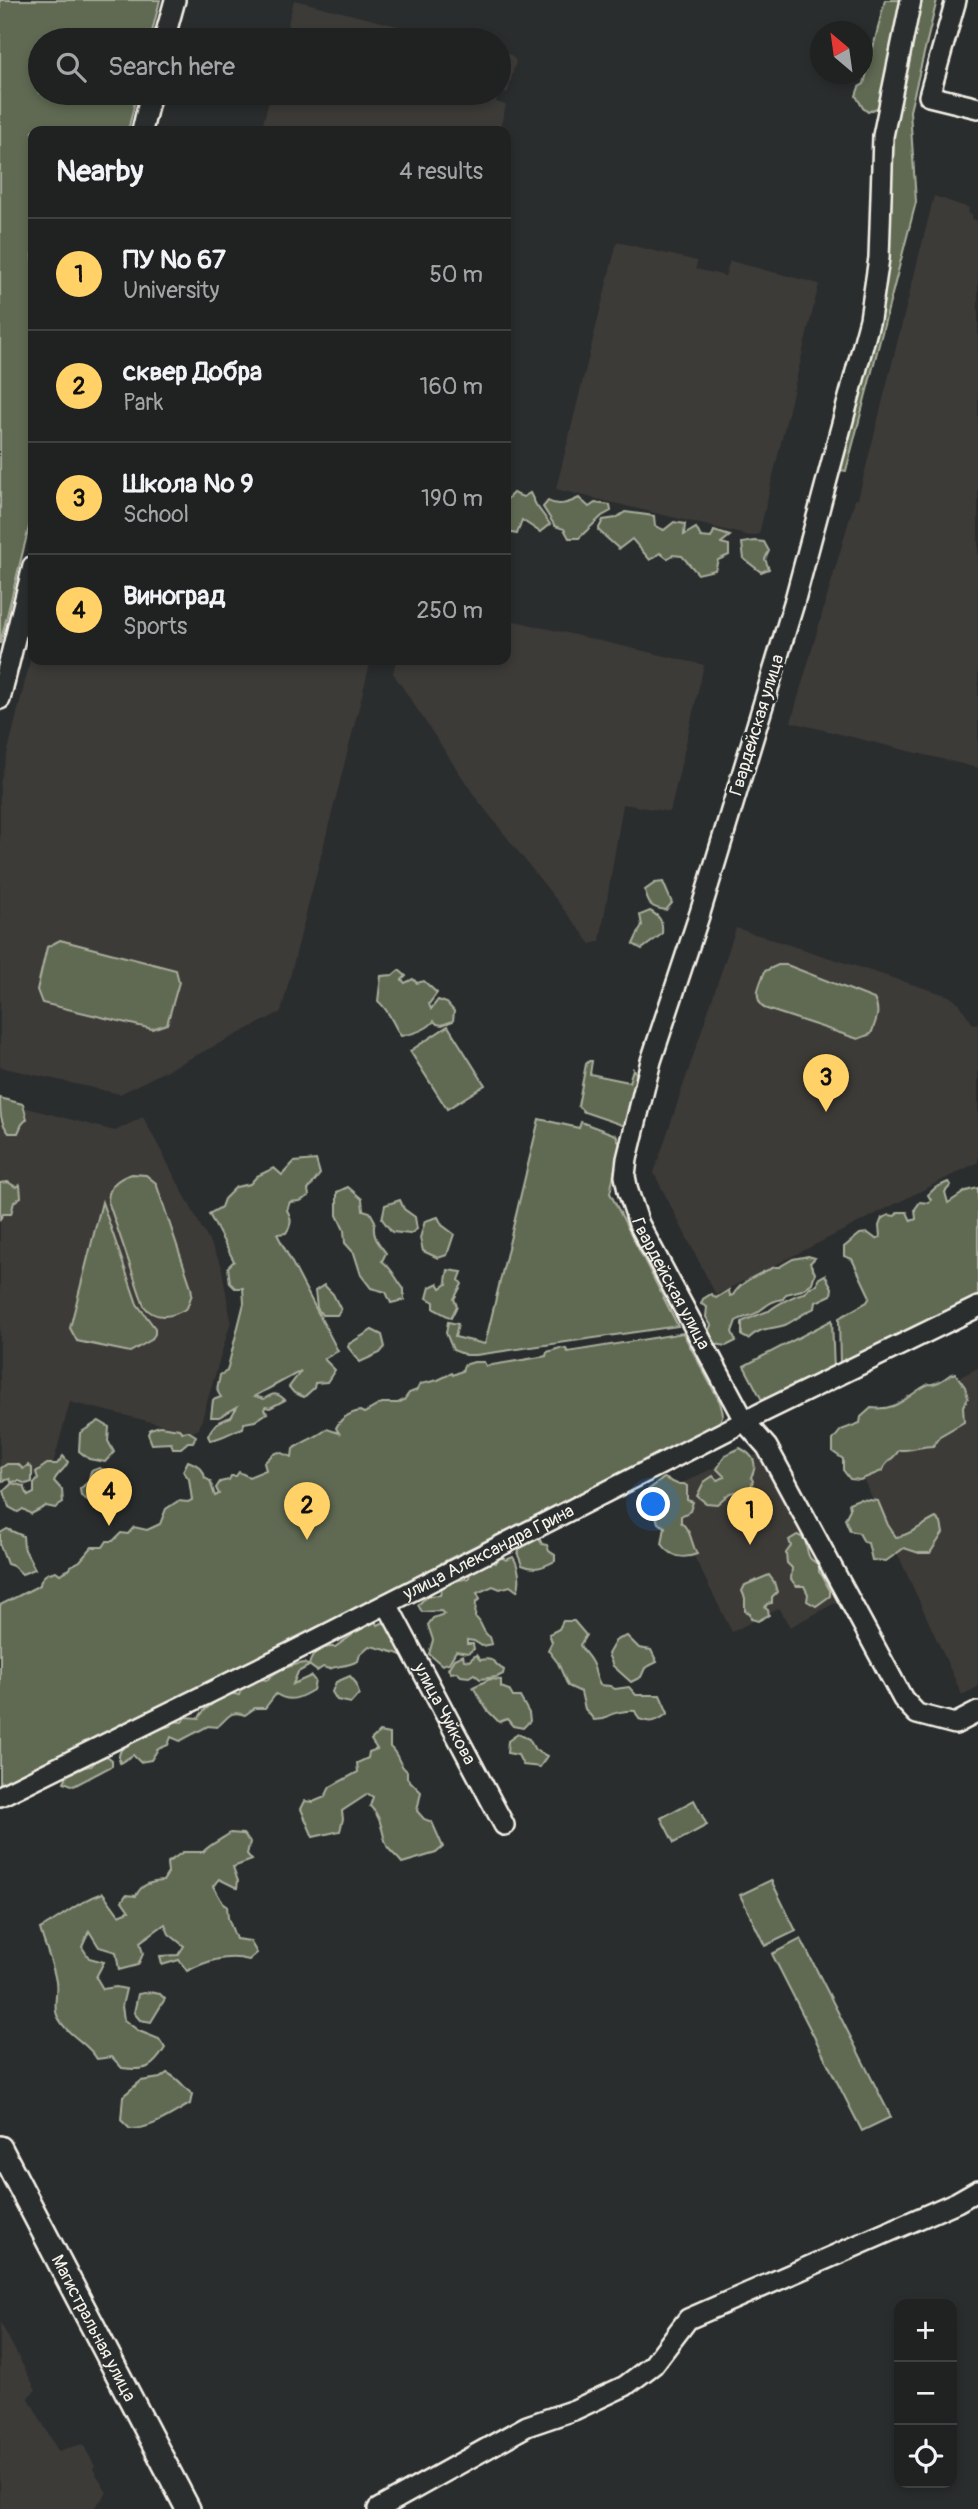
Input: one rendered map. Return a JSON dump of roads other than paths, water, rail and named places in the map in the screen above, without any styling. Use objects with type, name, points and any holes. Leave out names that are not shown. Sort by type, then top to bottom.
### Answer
[{"type":"main road","name":"Магистральная улица","points":[[0,2148],[188,2509]]},
{"type":"street","points":[[167,28],[174,0]]},
{"type":"street","name":"Гвардейская улица","points":[[911,0],[883,136],[879,258],[870,319],[794,603],[700,913],[651,1061],[628,1151],[626,1183],[639,1224],[745,1422],[767,1447],[903,1699],[917,1714],[955,1724],[978,1712]]},
{"type":"street","points":[[956,0],[929,96],[978,108]]},
{"type":"street","points":[[143,126],[148,105]]},
{"type":"street","points":[[0,699],[28,586]]},
{"type":"street","name":"улица Александра Грина","points":[[0,1796],[978,1307]]},
{"type":"street","name":"улица Чуйкова","points":[[387,1604],[504,1825]]},
{"type":"street","points":[[378,2509],[527,2426],[574,2410],[625,2386],[653,2365],[688,2319],[957,2202],[978,2190]]},
{"type":"place","name":"Школа № 9","points":[[826,1112]]},
{"type":"place","name":"Виноград","points":[[109,1526]]},
{"type":"place","name":"сквер Добра","points":[[307,1540]]},
{"type":"place","name":"ПУ № 67","points":[[750,1545]]}]
